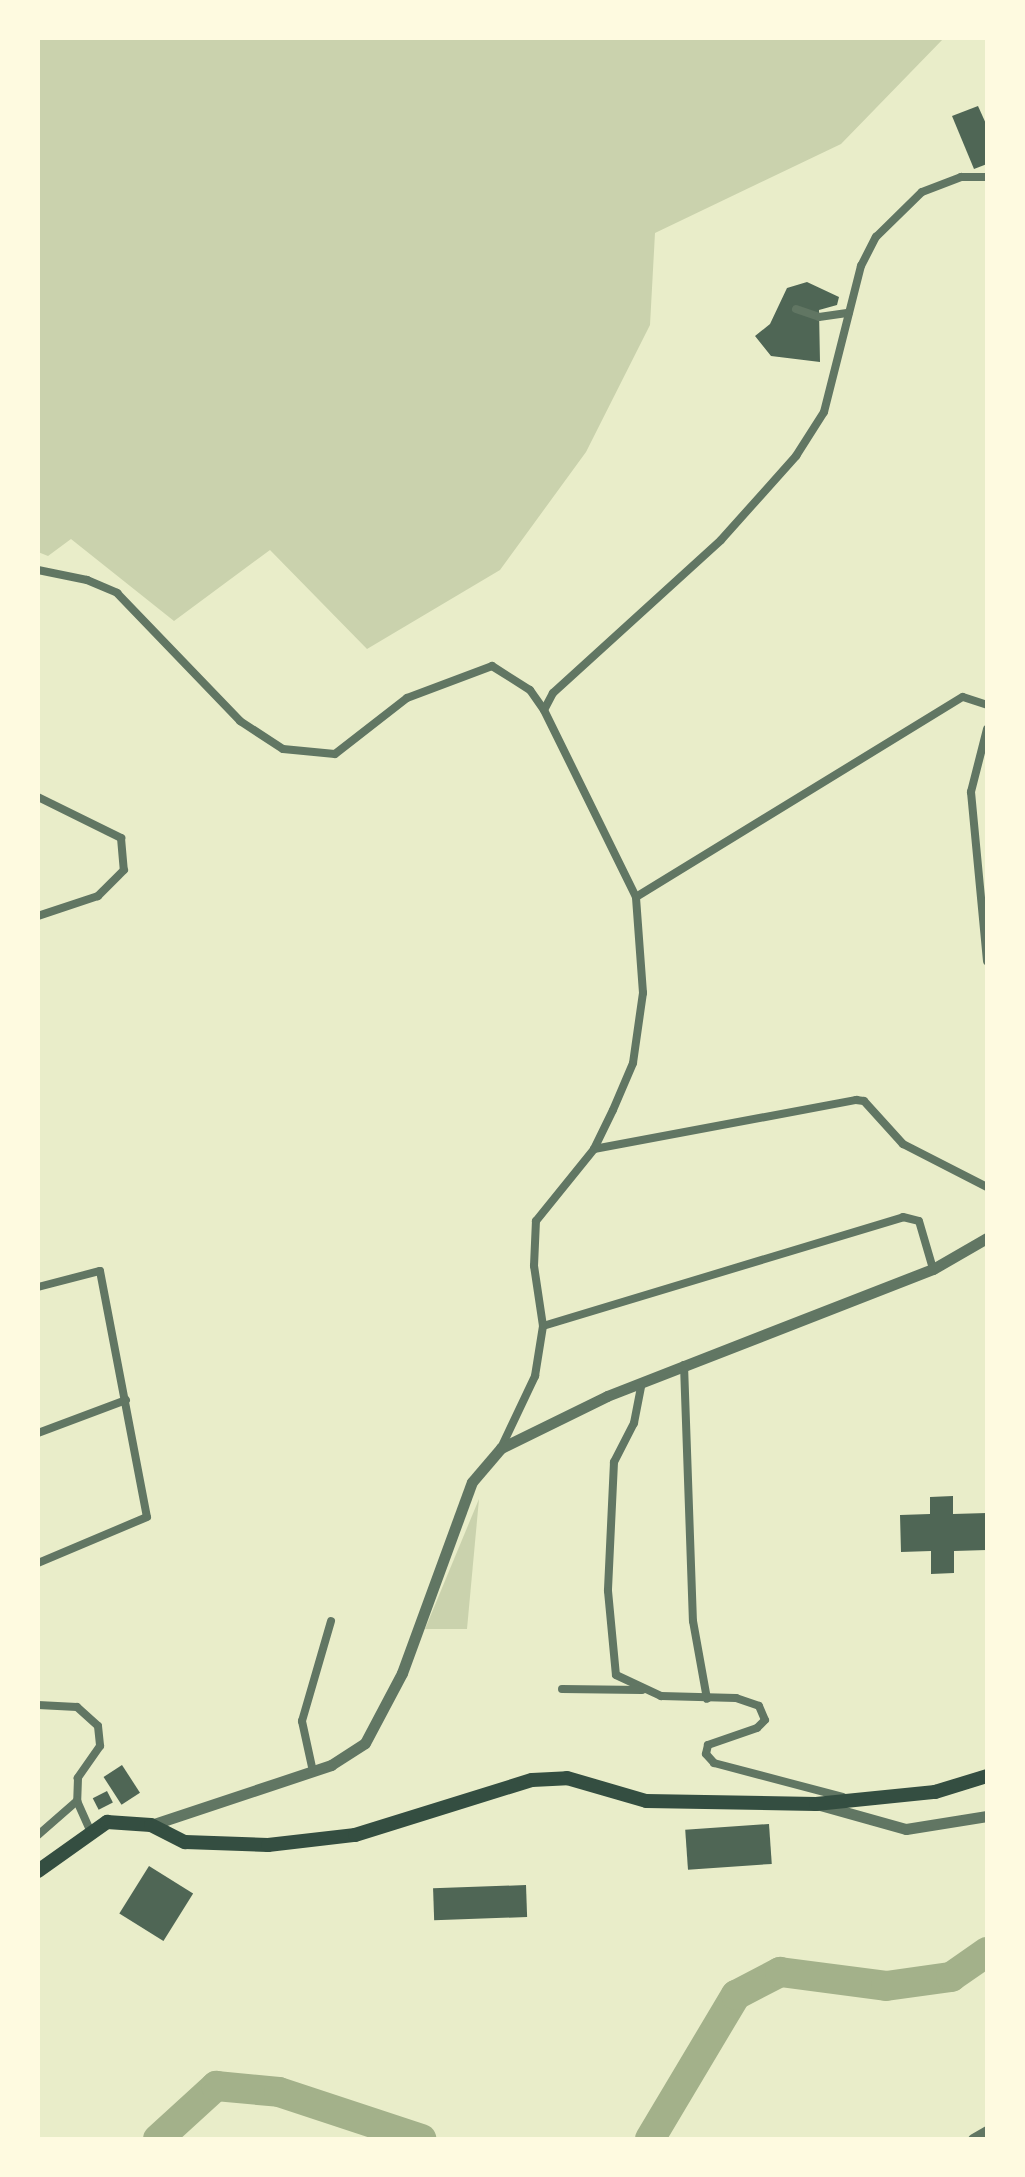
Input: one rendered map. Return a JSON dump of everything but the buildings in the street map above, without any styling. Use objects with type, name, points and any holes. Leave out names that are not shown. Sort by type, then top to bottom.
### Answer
[{"type":"main road","points":[[38,1871],[90,1830],[107,1822],[151,1825],[185,1842],[312,1840],[355,1835],[532,1780],[567,1778],[646,1801],[816,1804],[843,1797],[935,1792],[987,1776]]},
{"type":"street","points":[[544,710],[553,693],[721,540],[796,456],[824,412],[861,266],[876,237],[922,192],[961,177],[987,177]]},
{"type":"street","points":[[796,309],[819,317],[849,313]]},
{"type":"street","points":[[38,570],[87,580],[117,593],[240,721],[283,749],[335,754],[407,698],[492,666],[530,690],[544,710],[636,897],[643,993],[633,1063],[594,1149],[536,1221],[534,1266],[543,1326],[535,1376],[501,1448],[472,1482],[402,1673],[365,1743],[331,1765],[312,1767],[151,1825]]},
{"type":"street","points":[[636,897],[963,697],[987,705]]},
{"type":"street","points":[[987,729],[971,792],[987,961]]},
{"type":"street","points":[[38,797],[121,838],[124,870],[98,896],[38,916]]},
{"type":"street","points":[[594,1149],[856,1100],[864,1101],[903,1144],[987,1187]]},
{"type":"street","points":[[543,1326],[903,1217],[919,1221],[933,1269]]},
{"type":"street","points":[[501,1448],[607,1396],[641,1387],[684,1365],[933,1269],[987,1238]]},
{"type":"street","points":[[38,1287],[100,1271],[147,1517],[38,1563]]},
{"type":"street","points":[[684,1365],[693,1621],[707,1699]]},
{"type":"street","points":[[641,1387],[634,1423],[614,1462],[608,1591],[616,1675],[643,1690]]},
{"type":"street","points":[[38,1433],[126,1400]]},
{"type":"street","points":[[312,1767],[302,1721],[331,1621]]},
{"type":"street","points":[[562,1689],[643,1690],[707,1699],[736,1698],[759,1706],[765,1720],[708,1745],[706,1754],[714,1763],[843,1797]]},
{"type":"street","points":[[39,1705],[77,1707],[98,1726],[100,1746],[78,1778],[77,1801],[90,1830]]},
{"type":"street","points":[[38,1835],[77,1801]]},
{"type":"street","points":[[816,1804],[906,1829],[987,1816]]},
{"type":"street","points":[[973,2139],[987,2131]]},
{"type":"green space","points":[[38,38],[944,38],[841,144],[655,233],[650,325],[586,452],[500,570],[367,649],[270,550],[174,621],[71,539],[48,556],[38,552]]},
{"type":"green space","points":[[479,1499],[467,1629],[425,1629]]},
{"type":"waterway","points":[[650,2139],[736,1995],[780,1972],[886,1986],[951,1977],[987,1952]]},
{"type":"waterway","points":[[158,2139],[216,2086],[279,2092],[421,2139]]}]
